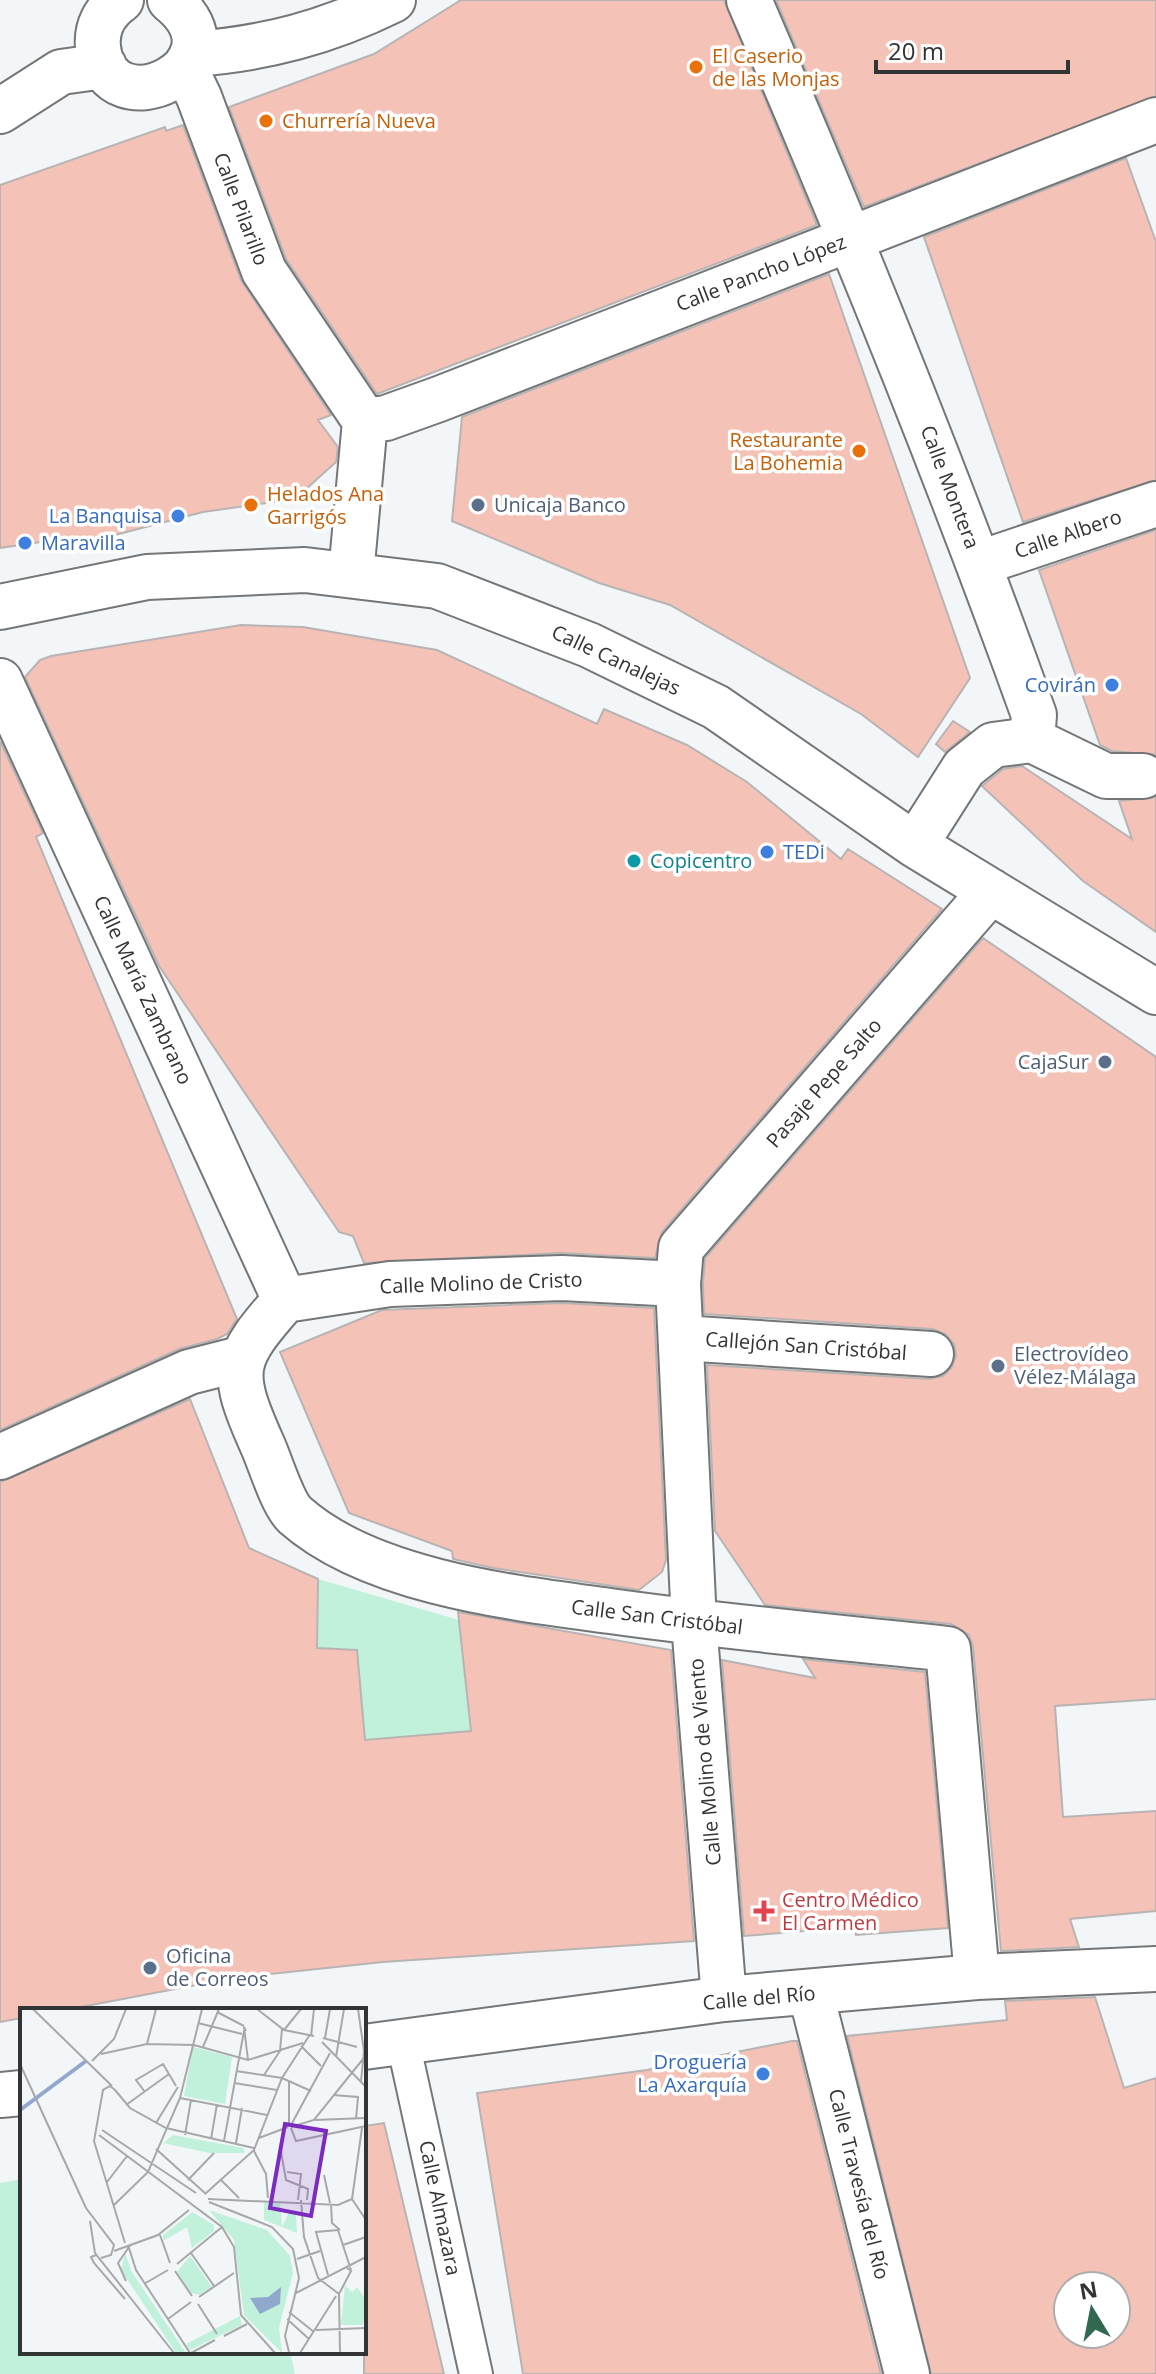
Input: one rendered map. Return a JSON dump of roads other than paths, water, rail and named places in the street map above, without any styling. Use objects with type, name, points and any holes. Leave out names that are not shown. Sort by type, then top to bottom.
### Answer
[{"type":"street","points":[[121,0],[102,21],[97,36],[104,66],[128,86],[143,88],[174,80],[188,61],[295,40],[393,0]]},
{"type":"street","name":"Calle Pilarillo","points":[[170,0],[190,23],[188,61],[264,271],[365,421]]},
{"type":"street","name":"Calle Montera","points":[[749,0],[852,238],[980,563],[1034,715],[1032,740]]},
{"type":"street","points":[[0,111],[61,72],[104,66]]},
{"type":"street","name":"Calle Pancho López","points":[[365,421],[386,418],[439,399],[1156,120]]},
{"type":"street","points":[[351,575],[365,421]]},
{"type":"street","name":"Calle Albero","points":[[980,563],[1156,504]]},
{"type":"street","name":"Calle Canalejas","points":[[0,607],[147,577],[305,570],[437,586],[589,645],[716,707],[915,845],[1156,992]]},
{"type":"street","name":"Calle María Zambrano","points":[[0,681],[285,1300]]},
{"type":"street","points":[[915,845],[964,768],[993,745],[1032,740],[1106,776],[1150,774]]},
{"type":"street","name":"Pasaje Pepe Salto","points":[[678,1284],[681,1248],[991,891]]},
{"type":"street","name":"Calle Molino de Cristo","points":[[285,1300],[390,1284],[562,1278],[678,1284]]},
{"type":"street","name":"Calle Molino de Viento","points":[[678,1284],[694,1623],[724,1999]]},
{"type":"street","points":[[0,1457],[189,1372],[240,1359],[253,1337],[285,1300]]},
{"type":"street","name":"Callejón San Cristóbal","points":[[681,1338],[931,1354]]},
{"type":"street","name":"Calle San Cristóbal","points":[[240,1359],[241,1396],[292,1512],[334,1543],[444,1585],[694,1623],[948,1649],[977,1977]]},
{"type":"street","name":"Calle del Río","points":[[384,2044],[724,1999],[811,1994],[977,1977],[1156,1969]]},
{"type":"street","name":"Calle Travesía del Río","points":[[811,1994],[907,2374]]},
{"type":"street","points":[[0,2095],[20,2093]]},
{"type":"lane","name":"Calle Almazara","points":[[384,2044],[476,2374]]},
{"type":"place","name":"El Caserio de las Monjas","points":[[696,67]]},
{"type":"place","name":"Churrería Nueva","points":[[266,121]]},
{"type":"place","name":"Restaurante La Bohemia","points":[[859,451]]},
{"type":"place","name":"Helados Ana Garrigós","points":[[251,505]]},
{"type":"place","name":"Unicaja Banco","points":[[478,505]]},
{"type":"place","name":"La Banquisa","points":[[178,516]]},
{"type":"place","name":"Maravilla","points":[[25,543]]},
{"type":"place","name":"Covirán","points":[[1112,685]]},
{"type":"place","name":"TEDi","points":[[767,852]]},
{"type":"place","name":"Copicentro","points":[[634,861]]},
{"type":"place","name":"CajaSur","points":[[1105,1062]]},
{"type":"place","name":"Electrovídeo Vélez-Málaga","points":[[998,1366]]},
{"type":"place","name":"Centro Médico El Carmen","points":[[764,1911]]},
{"type":"place","name":"Oficina de Correos","points":[[150,1968]]},
{"type":"place","name":"Droguería La Axarquía","points":[[763,2074]]}]
